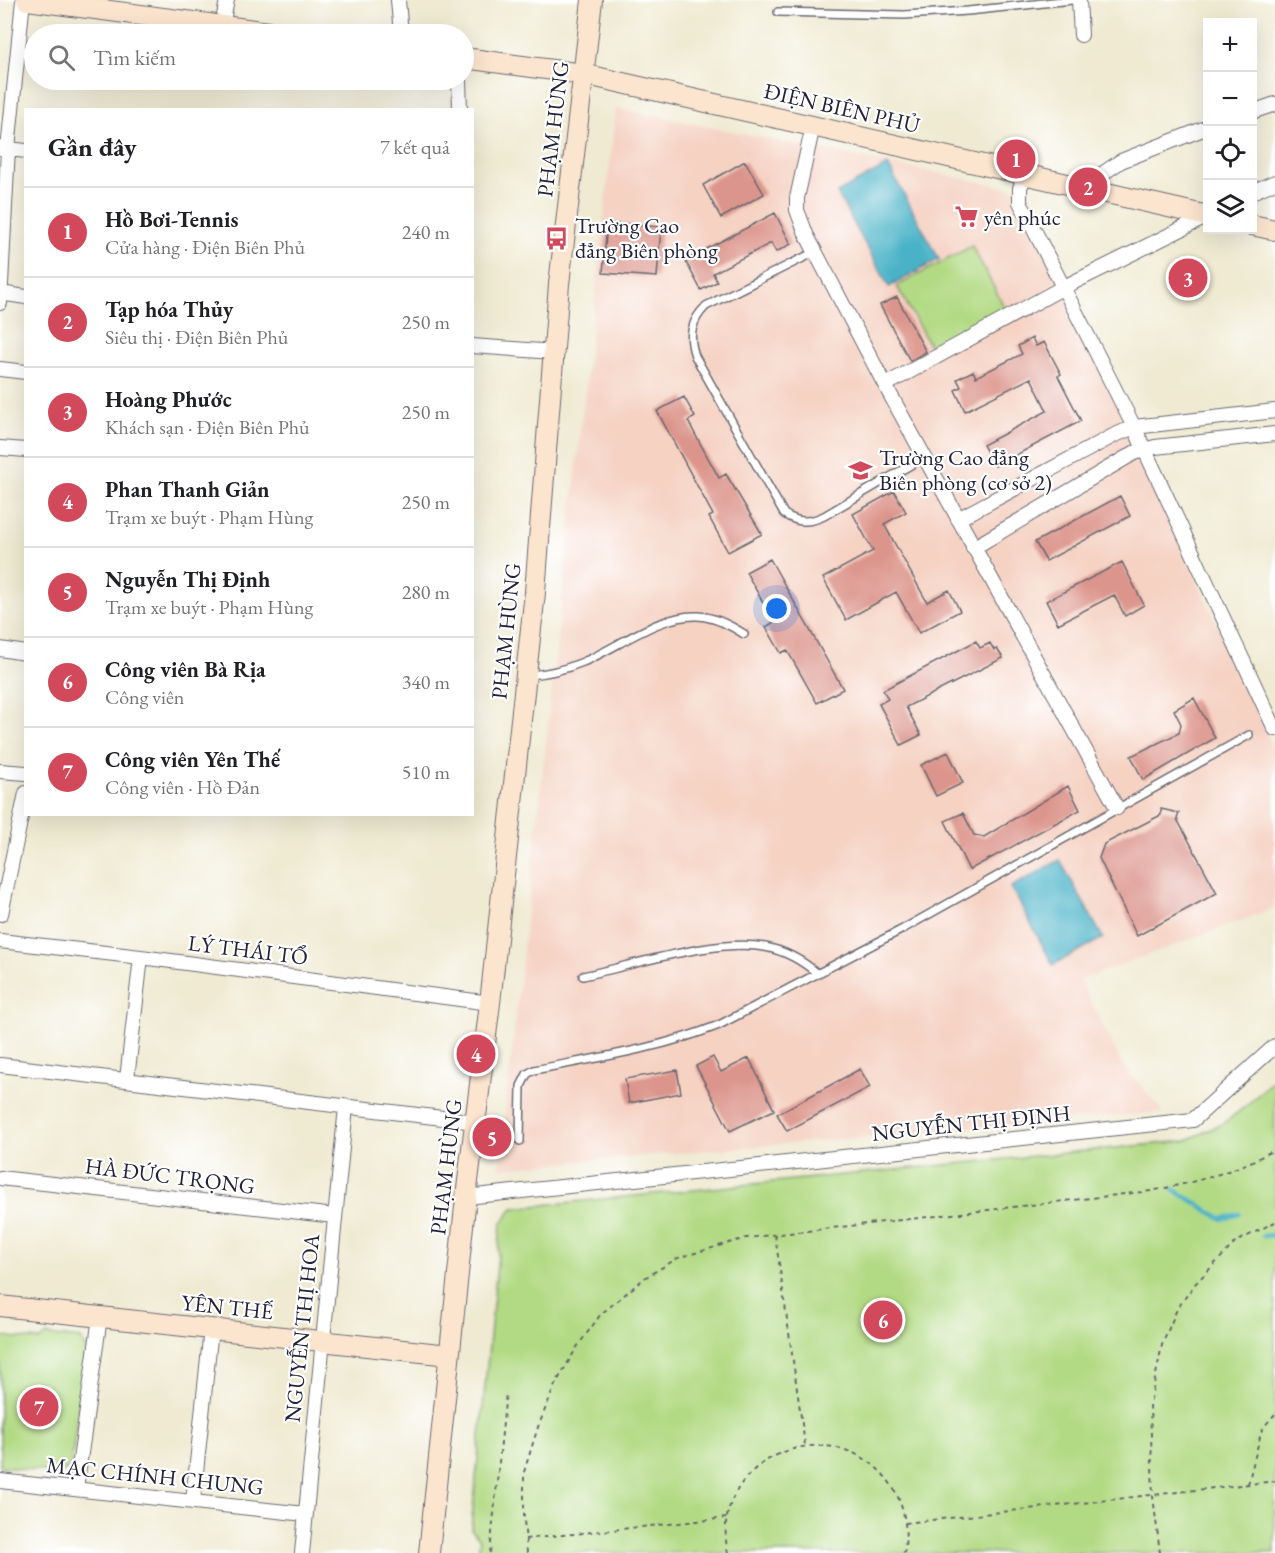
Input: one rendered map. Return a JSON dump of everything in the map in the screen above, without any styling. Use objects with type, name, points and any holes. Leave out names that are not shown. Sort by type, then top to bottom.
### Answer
[{"type":"street","points":[[0,303],[4,148],[25,0],[207,24]]},
{"type":"street","points":[[222,24],[227,0]]},
{"type":"street","points":[[398,0],[400,24]]},
{"type":"street","name":"PHẠM HÙNG","points":[[429,1553],[448,1355],[490,1003],[535,592],[559,284],[592,0]]},
{"type":"street","points":[[1079,0],[1082,35]]},
{"type":"street","name":"ĐIỆN BIÊN PHỦ","points":[[474,59],[584,74],[1203,215]]},
{"type":"street","points":[[459,90],[460,108]]},
{"type":"street","points":[[1257,110],[1275,104]]},
{"type":"street","points":[[813,126],[797,198],[797,210],[806,234],[885,386],[1117,808]]},
{"type":"street","points":[[1089,190],[1102,174],[1121,161],[1203,129]]},
{"type":"street","points":[[4,148],[24,151]]},
{"type":"street","points":[[1025,174],[1020,188],[1020,202],[1134,427],[1275,729]]},
{"type":"street","points":[[1257,190],[1275,182]]},
{"type":"street","points":[[885,386],[1062,288],[1203,218]]},
{"type":"street","points":[[1257,226],[1275,230]]},
{"type":"street","points":[[0,293],[24,297]]},
{"type":"street","points":[[474,346],[554,352]]},
{"type":"street","points":[[0,369],[24,372]]},
{"type":"street","points":[[958,519],[1134,427],[1275,411]]},
{"type":"street","points":[[973,548],[1144,449],[1275,434]]},
{"type":"street","points":[[0,448],[24,450]]},
{"type":"street","points":[[0,649],[24,653]]},
{"type":"street","points":[[0,771],[24,773]]},
{"type":"street","points":[[1,914],[24,803]]},
{"type":"street","name":"LÝ THÁI TỔ","points":[[0,941],[141,957],[490,1003]]},
{"type":"street","points":[[127,1079],[141,957]]},
{"type":"street","name":"NGUYỄN THỊ ĐỊNH","points":[[466,1197],[1193,1120],[1275,1046]]},
{"type":"street","points":[[0,1065],[476,1122]]},
{"type":"street","name":"NGUYỄN THỊ HOA","points":[[302,1553],[321,1341],[346,1107]]},
{"type":"street","name":"HÀ ĐỨC TRỌNG","points":[[0,1178],[334,1216]]},
{"type":"street","name":"YÊN THẾ","points":[[0,1306],[448,1355]]},
{"type":"street","points":[[76,1489],[100,1317]]},
{"type":"street","points":[[193,1502],[211,1329]]},
{"type":"street","name":"MẠC CHÍNH CHUNG","points":[[0,1481],[305,1514]]},
{"type":"lane","points":[[778,12],[904,15],[1072,0]]},
{"type":"lane","points":[[815,252],[706,306],[698,314],[693,325],[691,344],[695,356],[784,514],[793,520],[814,521],[924,457]]},
{"type":"lane","points":[[526,676],[545,674],[583,662],[626,639],[681,617],[697,616],[712,619],[727,624],[744,634]]},
{"type":"lane","points":[[520,1141],[521,1086],[527,1074],[534,1070],[654,1047],[691,1036],[746,1012],[1249,735]]},
{"type":"lane","points":[[583,976],[678,954],[737,946],[755,946],[779,951],[799,959],[818,974]]},
{"type":"path","points":[[527,1553],[524,1472],[538,1426],[555,1384],[576,1347],[601,1314],[646,1277],[678,1258],[746,1238],[1151,1191],[1198,1182],[1227,1172],[1275,1149]]},
{"type":"path","points":[[1160,1553],[1153,1496],[1150,1404],[1161,1345],[1177,1309],[1195,1284],[1236,1242],[1275,1222]]},
{"type":"path","points":[[775,1235],[805,1445]]},
{"type":"path","points":[[490,1553],[506,1392]]},
{"type":"path","points":[[1248,1484],[1262,1429],[1275,1414]]},
{"type":"path","points":[[728,1553],[725,1532],[727,1518],[737,1491],[754,1469],[778,1453],[805,1445],[840,1448],[871,1463],[890,1484],[897,1496],[905,1523],[904,1553]]},
{"type":"path","points":[[905,1523],[1275,1481]]},
{"type":"path","points":[[525,1539],[727,1518]]},
{"type":"shaded area","name":"Trường Cao đẳng Biên phòng (cơ sở 2)","points":[[616,108],[1019,190],[1275,751],[1275,908],[1080,980],[1121,1062],[1163,1112],[499,1168]]},
{"type":"green space","points":[[972,246],[1008,314],[934,354],[897,286]]},
{"type":"green space","points":[[1275,1078],[1275,1553],[478,1553],[480,1539],[471,1529],[501,1224],[513,1208],[1185,1141],[1224,1123]]},
{"type":"green space","points":[[46,1335],[81,1339],[86,1348],[71,1466],[60,1473],[0,1466],[0,1336],[40,1340]]},
{"type":"water","points":[[888,165],[939,259],[889,287],[837,193]]},
{"type":"water","points":[[1060,860],[1103,938],[1053,965],[1011,887]]},
{"type":"building","points":[[745,161],[764,194],[721,218],[703,185]]},
{"type":"building","points":[[775,213],[791,244],[776,252],[771,243],[713,273],[717,282],[701,290],[685,260]]},
{"type":"building","points":[[607,223],[661,227],[657,277],[603,273]]},
{"type":"building","points":[[897,297],[926,352],[910,361],[880,305]]},
{"type":"building","points":[[1032,338],[1036,346],[1044,342],[1061,374],[1058,376],[1081,421],[995,466],[983,445],[1047,411],[1031,378],[965,411],[955,390],[961,387],[957,379],[973,371],[976,377],[1022,354],[1018,346]]},
{"type":"building","points":[[684,397],[695,417],[688,421],[719,478],[726,474],[762,534],[728,552],[709,517],[713,515],[657,411]]},
{"type":"building","points":[[894,491],[906,512],[884,524],[927,602],[949,590],[960,611],[919,633],[896,592],[846,620],[823,578],[873,551],[853,514]]},
{"type":"building","points":[[1120,496],[1130,516],[1046,561],[1035,542]]},
{"type":"building","points":[[770,559],[843,689],[817,703],[787,650],[781,653],[766,627],[774,622],[746,572]]},
{"type":"building","points":[[1122,562],[1144,605],[1125,616],[1114,595],[1058,624],[1046,601]]},
{"type":"building","points":[[976,641],[980,648],[990,643],[1003,658],[906,707],[921,735],[901,745],[879,704],[888,699],[883,690]]},
{"type":"building","points":[[1194,698],[1215,738],[1143,780],[1131,756],[1179,733],[1181,724],[1174,710]]},
{"type":"building","points":[[948,752],[963,783],[936,796],[921,765]]},
{"type":"building","points":[[1068,786],[1080,810],[969,870],[945,821],[963,813],[974,835],[984,837]]},
{"type":"building","points":[[1161,809],[1179,813],[1177,819],[1217,893],[1137,936],[1099,858],[1104,844],[1161,815]]},
{"type":"building","points":[[713,1057],[721,1072],[749,1058],[774,1110],[730,1131],[696,1066]]},
{"type":"building","points":[[860,1069],[870,1087],[787,1131],[777,1114]]},
{"type":"building","points":[[677,1070],[681,1093],[629,1103],[625,1079]]},
{"type":"waterway","points":[[1173,1189],[1222,1219],[1239,1214]]},
{"type":"waterway","points":[[1263,1236],[1275,1235]]},
{"type":"place","name":"Hồ Bơi-Tennis","points":[[1016,159]]},
{"type":"place","name":"Tạp hóa Thủy","points":[[1088,187]]},
{"type":"place","name":"yên phúc","points":[[966,217]]},
{"type":"place","name":"Trường Cao đẳng Biên phòng","points":[[557,238]]},
{"type":"place","name":"Hoàng Phước","points":[[1188,278]]},
{"type":"place","name":"Trường Cao đẳng Biên phòng (cơ sở 2)","points":[[861,470]]},
{"type":"place","name":"Phan Thanh Giản","points":[[476,1054]]},
{"type":"place","name":"Nguyễn Thị Định","points":[[492,1137]]},
{"type":"place","name":"Công viên Bà Rịa","points":[[883,1320]]},
{"type":"place","name":"Công viên Yên Thế","points":[[39,1407]]}]
